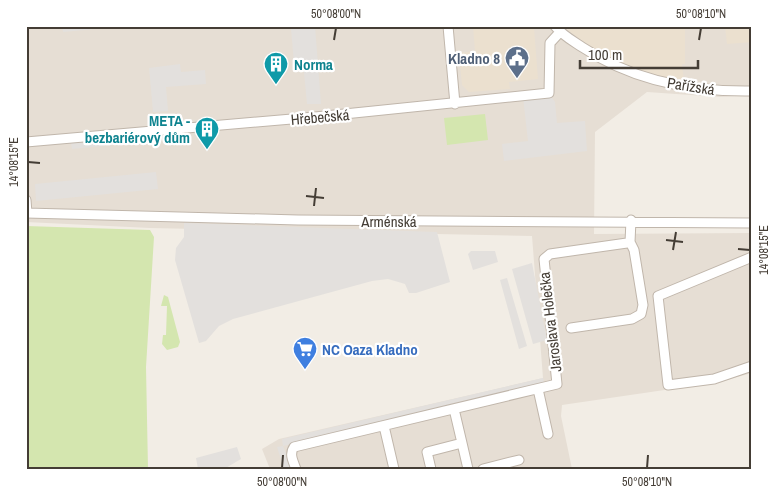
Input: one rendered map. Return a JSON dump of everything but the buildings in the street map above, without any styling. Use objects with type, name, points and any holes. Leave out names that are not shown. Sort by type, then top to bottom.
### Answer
[{"type":"street","points":[[448,26],[455,104]]},
{"type":"street","name":"Hřebečská","points":[[26,142],[455,104],[549,93],[550,43],[557,29]]},
{"type":"street","name":"Pařížská","points":[[557,29],[591,53],[633,74],[681,87],[724,91],[752,91]]},
{"type":"street","points":[[26,200],[27,213]]},
{"type":"street","name":"Arménská","points":[[27,213],[306,220],[631,220],[752,223]]},
{"type":"street","name":"Jaroslava Holečka","points":[[571,328],[632,319],[640,314],[643,305],[634,250],[630,242],[631,220]]},
{"type":"street","name":"Jaroslava Holečka","points":[[538,389],[558,384],[544,259],[550,254],[630,242]]},
{"type":"street","points":[[752,257],[658,296],[668,385],[714,379],[752,366]]},
{"type":"street","points":[[296,469],[291,457],[291,451],[294,447],[538,389],[548,434]]},
{"type":"street","points":[[454,409],[468,469]]},
{"type":"street","points":[[384,426],[394,469]]},
{"type":"street","points":[[431,469],[427,452],[462,443]]},
{"type":"street","points":[[482,469],[519,460]]},
{"type":"shaded area","points":[[26,26],[752,26],[752,95],[720,97],[647,92],[595,132],[594,234],[752,233],[752,373],[719,382],[562,405],[561,416],[572,469],[270,469],[262,449],[279,439],[543,378],[532,236],[150,228],[26,222]]},
{"type":"shaded area","points":[[62,26],[117,26],[117,27],[63,32]]},
{"type":"shaded area","points":[[315,26],[321,104],[307,104],[303,62],[294,63],[291,29]]},
{"type":"shaded area","points":[[473,26],[531,26],[534,28],[538,79],[509,82],[510,89],[469,92],[462,85],[459,53],[475,51]]},
{"type":"shaded area","points":[[562,26],[685,26],[685,64],[682,64],[684,82],[651,75],[616,62],[592,48]]},
{"type":"shaded area","points":[[725,26],[752,26],[752,42],[727,44]]},
{"type":"shaded area","points":[[180,64],[181,72],[205,70],[206,84],[166,87],[168,111],[153,112],[149,68]]},
{"type":"shaded area","points":[[549,93],[555,102],[557,123],[585,121],[587,151],[504,161],[502,144],[528,141],[523,97]]},
{"type":"shaded area","points":[[143,131],[144,142],[72,149],[70,137]]},
{"type":"shaded area","points":[[156,172],[158,189],[36,201],[35,184]]},
{"type":"shaded area","points":[[184,223],[437,232],[450,282],[416,293],[409,293],[405,284],[388,279],[372,281],[233,319],[219,326],[206,341],[199,343],[175,260],[176,248],[184,237]]},
{"type":"shaded area","points":[[471,251],[495,251],[498,262],[473,270],[468,254]]},
{"type":"shaded area","points":[[532,263],[547,340],[533,344],[512,269]]},
{"type":"shaded area","points":[[507,278],[527,346],[519,349],[500,280]]},
{"type":"shaded area","points":[[543,378],[545,387],[283,446],[282,439]]},
{"type":"shaded area","points":[[283,446],[291,467],[288,469],[284,469],[277,447]]},
{"type":"shaded area","points":[[237,447],[241,459],[224,469],[198,469],[196,458]]},
{"type":"green space","points":[[485,114],[488,140],[447,145],[444,118]]},
{"type":"green space","points":[[26,226],[150,230],[154,237],[146,367],[148,469],[26,469]]},
{"type":"green space","points":[[164,295],[168,297],[180,342],[178,347],[167,350],[162,344],[163,335],[166,335],[167,306],[161,306]]},
{"type":"place","name":"Kladno 8","points":[[517,79]]},
{"type":"place","name":"Norma","points":[[276,85]]},
{"type":"place","name":"META - bezbariérový dům","points":[[207,150]]},
{"type":"place","name":"NC Oaza Kladno","points":[[305,370]]}]
